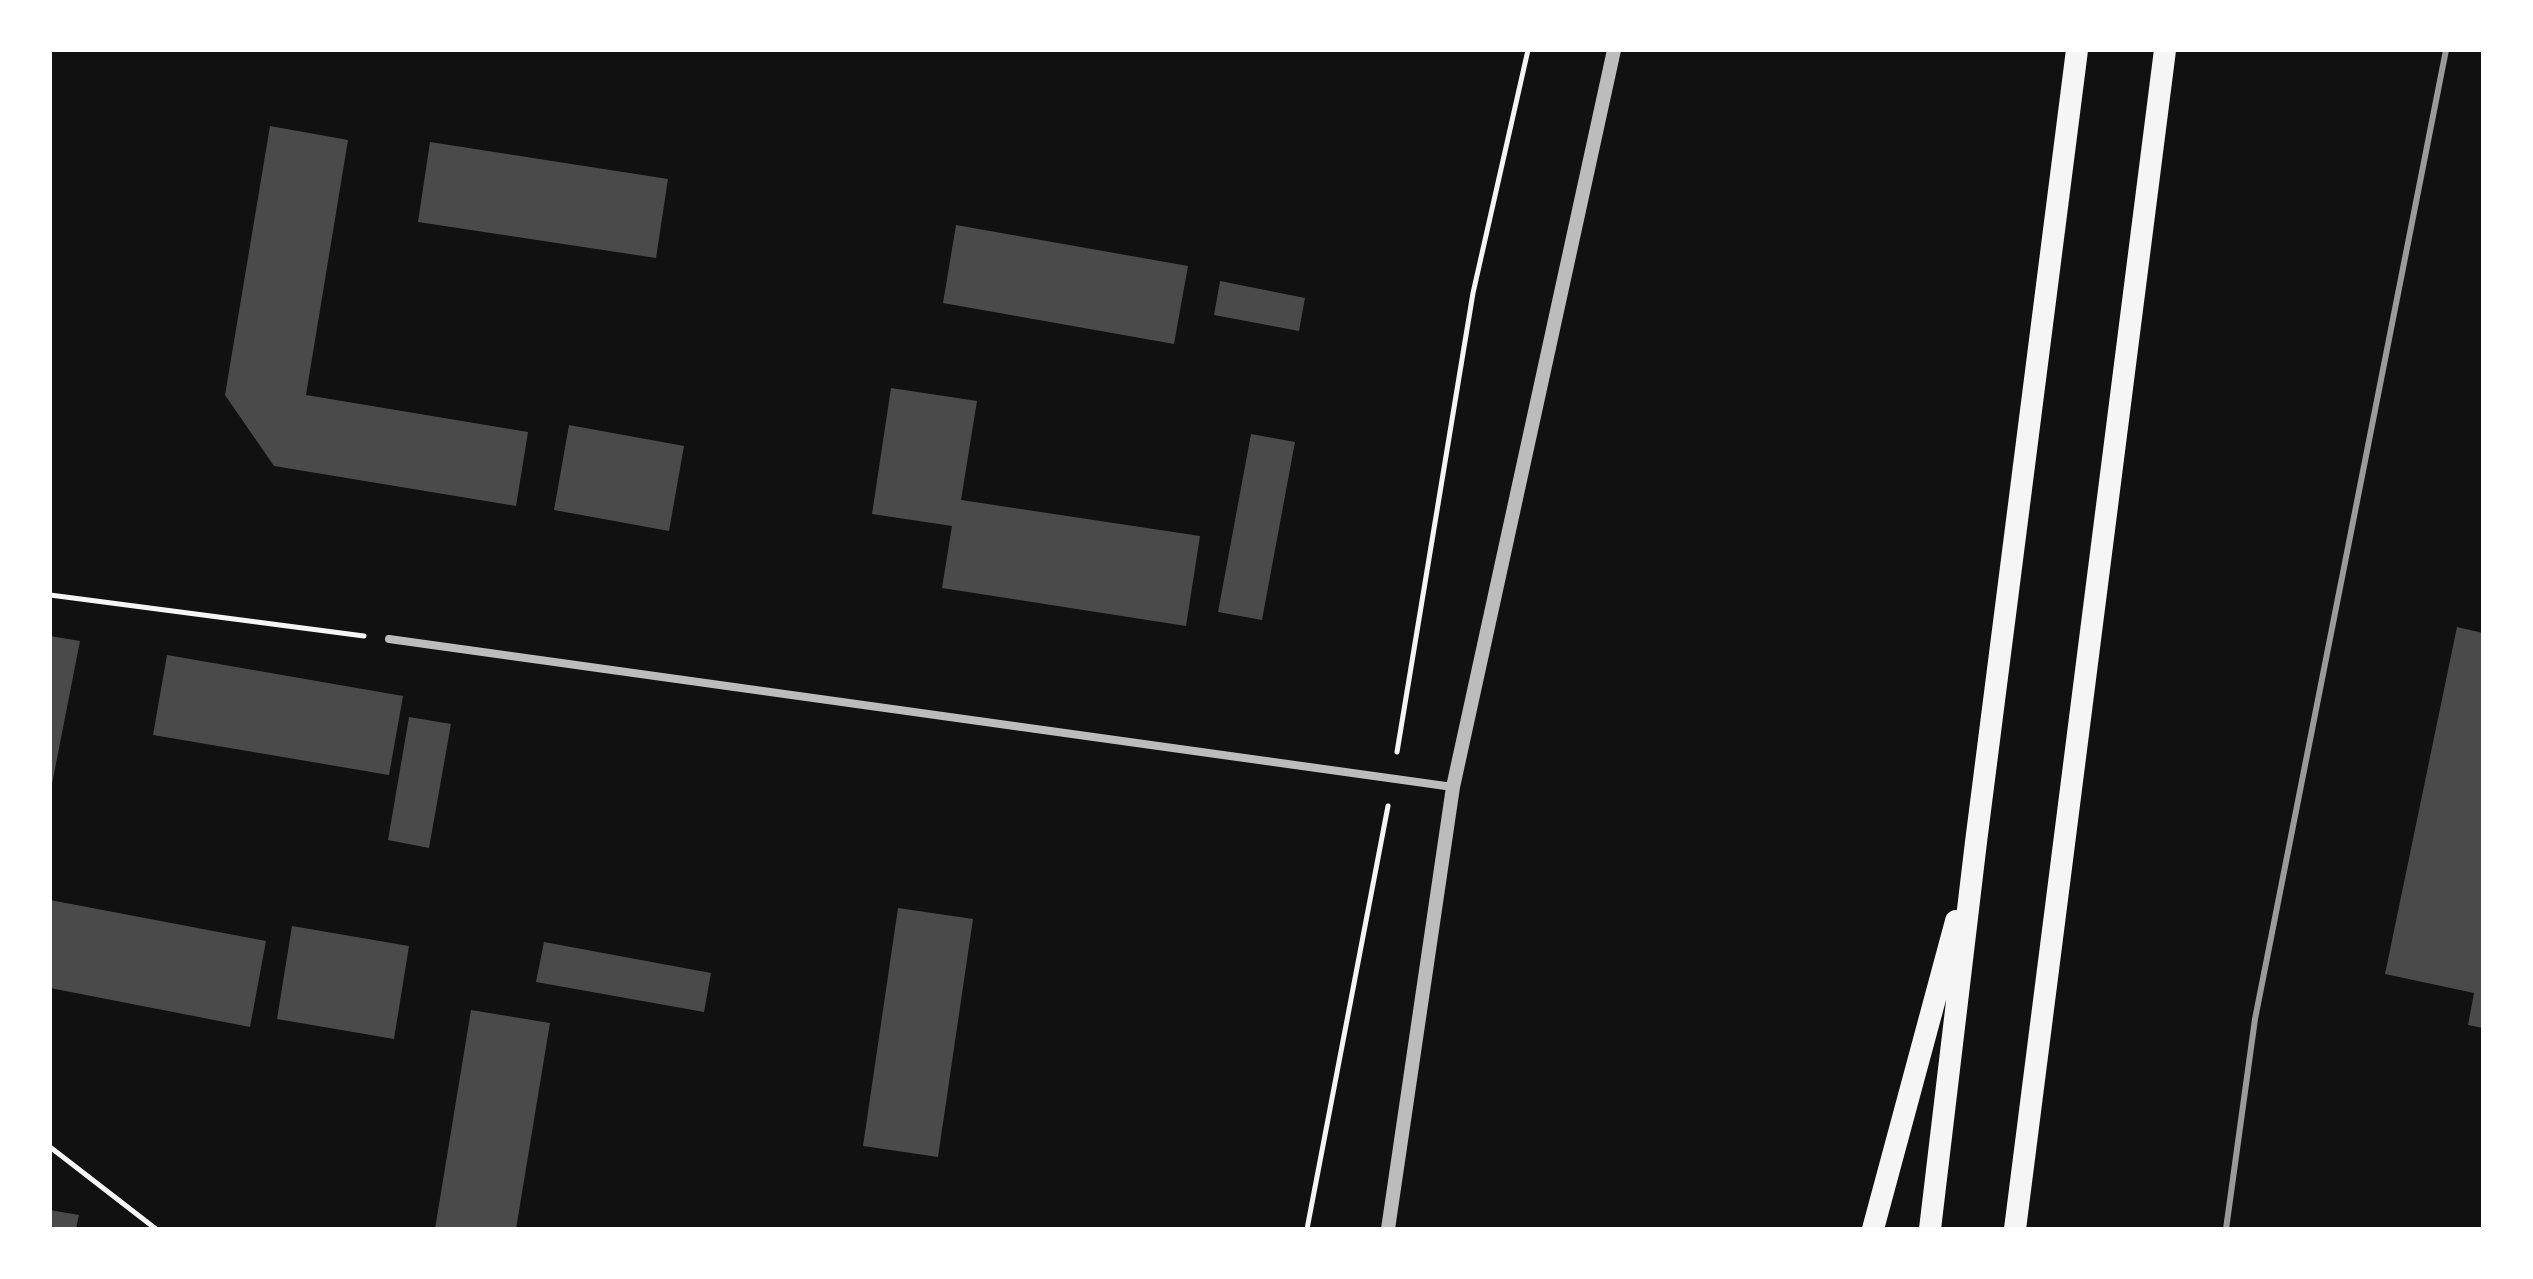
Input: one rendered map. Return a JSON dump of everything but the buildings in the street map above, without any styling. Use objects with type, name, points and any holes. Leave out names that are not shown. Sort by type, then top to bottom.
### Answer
[{"type":"highway","points":[[1930,1229],[2077,50]]},
{"type":"highway","points":[[2015,1229],[2165,50]]},
{"type":"highway","points":[[1873,1229],[1976,842]]},
{"type":"street","points":[[1388,1229],[1453,787],[1614,50]]},
{"type":"street","points":[[389,639],[1453,787]]},
{"type":"path","points":[[1307,1229],[1393,779],[1473,293],[1528,50]]},
{"type":"path","points":[[50,595],[389,639]]},
{"type":"path","points":[[50,1147],[156,1229]]},
{"type":"railway","points":[[2226,1229],[2255,1019],[2446,50]]}]
